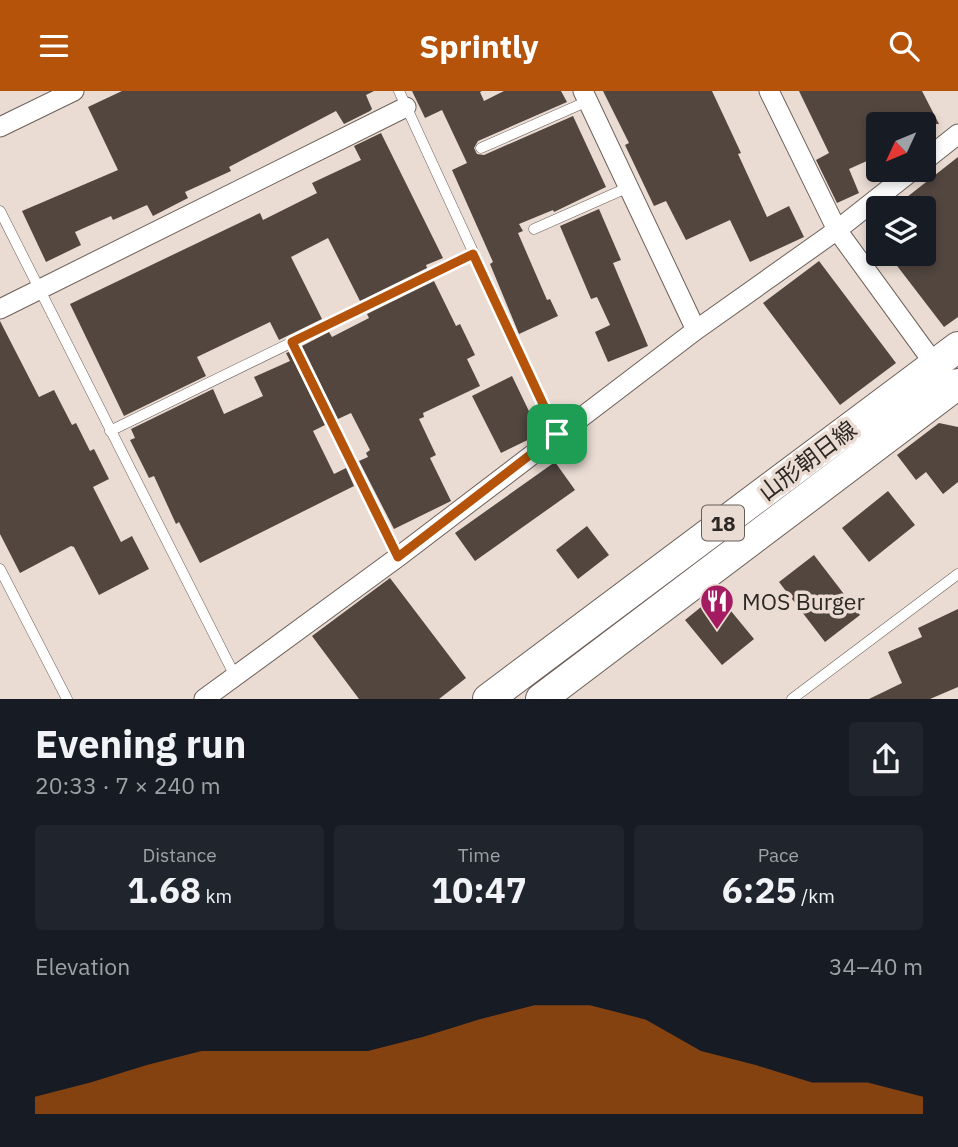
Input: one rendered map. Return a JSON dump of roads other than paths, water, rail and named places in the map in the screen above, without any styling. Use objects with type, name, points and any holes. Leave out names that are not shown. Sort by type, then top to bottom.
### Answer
[{"type":"main road","name":"山形朝日線","points":[[488,699],[946,356]]},
{"type":"main road","name":"山形朝日線","points":[[541,699],[956,391]]},
{"type":"street","points":[[0,127],[74,91]]},
{"type":"street","points":[[769,91],[837,230],[946,356],[956,391]]},
{"type":"street","points":[[586,96],[696,330]]},
{"type":"street","points":[[0,309],[402,99]]},
{"type":"street","points":[[936,151],[958,134]]},
{"type":"street","points":[[204,699],[398,557],[696,330],[837,230],[898,182]]},
{"type":"lane","points":[[481,148],[586,96]]},
{"type":"lane","points":[[402,99],[557,434]]},
{"type":"lane","points":[[534,229],[629,187]]},
{"type":"lane","points":[[0,211],[235,676]]},
{"type":"lane","points":[[110,431],[473,254]]},
{"type":"lane","points":[[292,342],[398,557]]},
{"type":"lane","points":[[0,569],[67,699]]},
{"type":"lane","points":[[792,699],[958,575]]},
{"type":"place","name":"MOS Burger","points":[[717,631]]}]
